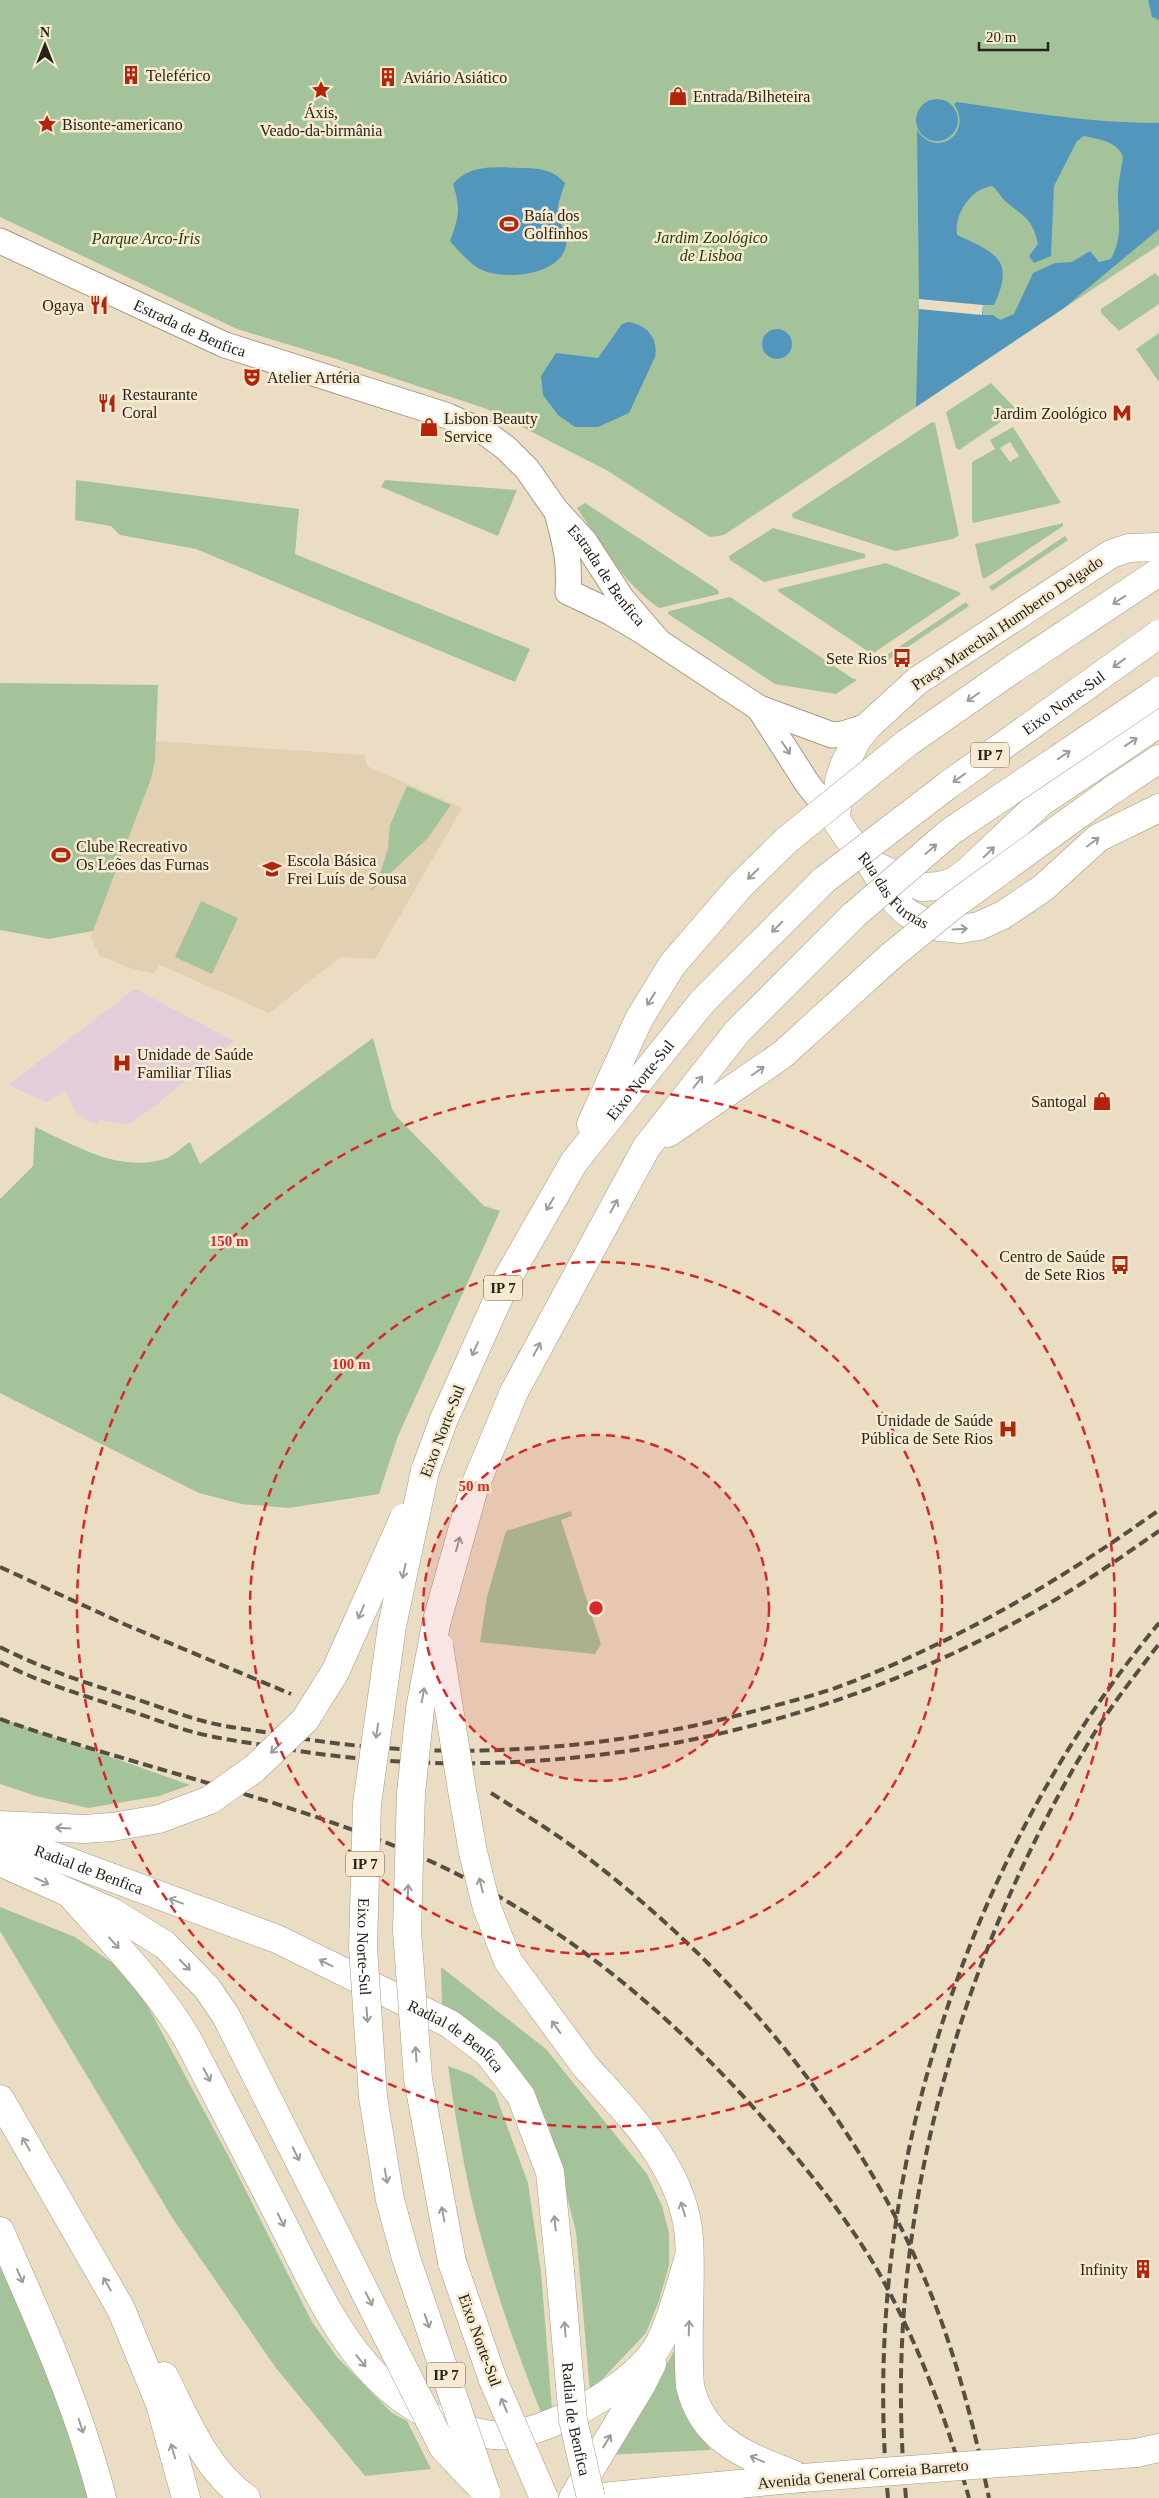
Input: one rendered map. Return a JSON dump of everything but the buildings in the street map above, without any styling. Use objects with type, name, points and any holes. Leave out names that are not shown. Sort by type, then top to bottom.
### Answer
[{"type":"main road","name":"Praça Marechal Humberto Delgado","points":[[836,820],[840,782],[844,765],[858,738],[868,726],[917,681],[1111,554],[1129,548],[1159,547]]},
{"type":"main road","points":[[574,1162],[639,1018],[672,965],[740,886],[788,840],[907,744],[1013,669],[1159,572]]},
{"type":"main road","name":"Eixo Norte-Sul","points":[[487,2495],[406,2258],[390,2200],[372,2097],[364,1957],[367,1804],[392,1626],[425,1471],[444,1419],[507,1279],[574,1162],[703,1001],[824,880],[948,785],[1159,634]]},
{"type":"main road","name":"Eixo Norte-Sul","points":[[544,2498],[493,2380],[452,2262],[418,2079],[407,1930],[411,1793],[420,1709],[436,1624],[474,1488],[514,1392],[646,1148],[737,1032],[854,915],[950,832],[1159,691]]},
{"type":"main road","points":[[870,863],[922,887],[939,886],[953,882],[967,872],[1040,803],[1159,723]]},
{"type":"main road","points":[[646,1148],[782,1055],[891,956],[955,904],[1111,791],[1159,759]]},
{"type":"main road","name":"Rua das Furnas","points":[[836,820],[848,838],[870,863],[891,897],[906,912],[931,926],[948,929],[970,928],[1004,915],[1043,888],[1098,838],[1159,808]]},
{"type":"main road","points":[[0,1824],[84,1829],[112,1827],[159,1819],[210,1800],[255,1768],[305,1720],[335,1672],[425,1471]]},
{"type":"main road","points":[[436,1624],[473,1852],[487,1908],[508,1961],[585,2066],[641,2130],[671,2175],[686,2218],[689,2257],[688,2366],[694,2402],[702,2418],[713,2431],[740,2452],[802,2478]]},
{"type":"main road","name":"Radial de Benfica","points":[[0,1836],[277,1939],[450,2024],[488,2054],[520,2096],[550,2172],[573,2420],[591,2498]]},
{"type":"main road","name":"Radial de Benfica","points":[[7,1865],[139,1927],[165,1946],[207,1988],[226,2016],[443,2447],[487,2495]]},
{"type":"main road","points":[[70,1894],[144,1976],[166,2004],[188,2038],[330,2317],[363,2364],[405,2402],[436,2420],[472,2432],[488,2436],[521,2434],[557,2421],[605,2395],[636,2370],[659,2344]]},
{"type":"main road","points":[[0,2099],[121,2309],[156,2360],[214,2467],[230,2487],[246,2498]]},
{"type":"main road","points":[[0,2231],[75,2410],[102,2498]]},
{"type":"main road","points":[[572,2498],[642,2384],[659,2344],[689,2257]]},
{"type":"main road","points":[[121,2309],[157,2395],[186,2498]]},
{"type":"main road","name":"Avenida General Correia Barreto","points":[[591,2498],[802,2478],[1151,2452]]},
{"type":"street","name":"Estrada de Benfica","points":[[0,241],[225,345],[448,416],[474,427],[495,439],[516,457],[556,509],[585,542],[622,599],[658,641]]},
{"type":"street","name":"Estrada de Benfica","points":[[556,509],[568,550],[570,566],[568,592]]},
{"type":"street","name":"Rua das Furnas","points":[[568,592],[610,612],[658,641],[759,708],[832,735],[843,734],[868,726]]},
{"type":"street","name":"Rua das Furnas","points":[[759,708],[807,783],[836,820]]},
{"type":"shaded area","name":"Escola Básica Frei Luís de Sousa","points":[[156,741],[364,755],[367,766],[462,808],[375,959],[341,957],[269,1013],[160,965],[153,974],[127,967],[99,955],[91,937],[151,779],[155,761]]},
{"type":"shaded area","name":"Unidade de Saúde Familiar Tílias","points":[[135,989],[234,1041],[150,1110],[127,1125],[100,1120],[97,1124],[85,1120],[74,1109],[66,1091],[46,1102],[8,1085]]},
{"type":"green space","name":"Jardim Zoológico de Lisboa","points":[[0,0],[1159,0],[1159,245],[724,535],[710,537],[608,471],[487,409],[333,358],[237,329],[0,217]]},
{"type":"green space","points":[[1155,273],[1159,277],[1159,304],[1119,331],[1101,313],[1101,309]]},
{"type":"green space","points":[[1159,333],[1159,382],[1136,349]]},
{"type":"green space","points":[[991,383],[1015,408],[1015,412],[959,450],[956,448],[946,412]]},
{"type":"green space","points":[[932,422],[935,423],[959,535],[953,539],[895,551],[793,518],[792,514]]},
{"type":"green space","points":[[1013,427],[1061,503],[973,523],[972,462],[995,449],[990,440]],"holes":[[[1010,442],[1019,456],[1010,462],[1000,448]]]},
{"type":"green space","points":[[76,480],[299,509],[295,554],[530,649],[515,682],[196,549],[120,535],[111,526],[75,520]]},
{"type":"green space","points":[[385,480],[517,490],[498,536],[381,487]]},
{"type":"green space","points":[[585,503],[718,590],[719,594],[659,608],[634,587],[604,549],[577,508]]},
{"type":"green space","points":[[1063,523],[1063,526],[984,579],[975,544]]},
{"type":"green space","points":[[773,528],[865,554],[865,558],[764,582],[730,560],[729,556]]},
{"type":"green space","points":[[1065,536],[1068,540],[992,591],[989,587]]},
{"type":"green space","points":[[886,563],[961,594],[872,654],[779,592],[778,589]]},
{"type":"green space","points":[[730,597],[857,680],[836,694],[775,684],[668,614],[669,611]]},
{"type":"green space","points":[[966,602],[969,606],[885,662],[881,659]]},
{"type":"green space","name":"Clube Recreativo Os Leões das Furnas","points":[[0,683],[158,685],[155,761],[151,779],[93,931],[49,939],[0,930]]},
{"type":"green space","points":[[407,786],[451,805],[427,839],[370,892],[381,871],[388,848],[390,825]]},
{"type":"green space","points":[[201,901],[238,918],[212,974],[175,957]]},
{"type":"green space","points":[[373,1038],[392,1109],[397,1117],[484,1206],[500,1211],[398,1436],[379,1494],[289,1508],[241,1504],[199,1493],[0,1393],[0,1199],[33,1166],[35,1127],[97,1155],[130,1162],[147,1162],[167,1158],[190,1142],[200,1164]]},
{"type":"green space","points":[[571,1511],[572,1516],[561,1520],[601,1644],[595,1654],[480,1642],[487,1597],[506,1531]]},
{"type":"green space","points":[[0,1718],[190,1785],[159,1796],[88,1808],[36,1796],[0,1784]]},
{"type":"green space","points":[[0,1907],[75,1937],[114,1964],[146,2003],[230,2159],[312,2322],[337,2357],[392,2413],[407,2421],[431,2469],[365,2476],[276,2368],[173,2219],[0,1931]]},
{"type":"green space","points":[[441,1967],[546,2049],[647,2174],[662,2206],[669,2233],[669,2265],[659,2301],[646,2333],[590,2392],[576,2232],[549,2126],[533,2093],[442,2006]]},
{"type":"green space","points":[[448,2066],[472,2075],[495,2093],[528,2183],[541,2272],[554,2434],[550,2435],[527,2376],[505,2316],[486,2255],[467,2177]]},
{"type":"green space","points":[[0,2235],[104,2498],[0,2498]]},
{"type":"green space","points":[[675,2349],[689,2418],[711,2450],[603,2455],[657,2382]]},
{"type":"water","points":[[1148,0],[1159,0],[1159,20],[1152,17]]},
{"type":"water","points":[[937,99],[952,105],[958,120],[952,135],[937,141],[922,135],[916,120],[922,105]]},
{"type":"water","points":[[957,102],[1083,119],[1159,123],[1159,229],[1064,308],[916,407],[919,299],[917,130],[925,138],[933,142],[942,142],[950,139],[956,133],[959,125],[959,115],[954,104]],"holes":[[[1084,136],[1102,140],[1112,145],[1121,152],[1123,157],[1118,190],[1118,237],[1111,259],[1099,262],[1090,251],[1072,262],[1055,263],[1033,273],[1014,314],[1000,320],[993,315],[983,315],[983,305],[994,305],[1003,277],[1002,267],[998,259],[991,252],[957,235],[958,219],[961,211],[977,192],[992,186],[1005,201],[1026,218],[1033,228],[1038,244],[1029,256],[1034,263],[1051,256],[1054,186],[1077,141]]]},
{"type":"water","name":"Baía dos Golfinhos","points":[[498,167],[548,171],[565,183],[558,208],[558,217],[567,242],[561,256],[541,270],[528,274],[500,274],[478,268],[466,259],[450,241],[458,213],[453,184],[460,177],[478,169]]},
{"type":"water","points":[[628,322],[646,329],[650,333],[656,350],[655,357],[629,413],[598,427],[575,427],[558,415],[543,395],[541,376],[556,353],[598,358],[622,324]]},
{"type":"water","points":[[777,329],[788,333],[792,344],[788,355],[777,359],[766,355],[762,344],[766,333]]},
{"type":"pier","points":[[919,299],[983,305],[982,315],[919,309]]},
{"type":"railway","points":[[0,1647],[31,1662],[78,1680],[211,1723],[329,1742],[449,1751],[509,1750],[629,1738],[688,1727],[803,1698],[859,1679],[899,1662],[1014,1604],[1087,1559],[1159,1510]]},
{"type":"railway","points":[[0,1662],[46,1682],[170,1725],[215,1737],[368,1759],[468,1763],[568,1758],[667,1745],[765,1722],[860,1692],[952,1654],[1041,1608],[1086,1581],[1159,1531]]},
{"type":"railway","points":[[0,1567],[124,1624],[291,1694]]},
{"type":"railway","points":[[888,2498],[883,2382],[890,2265],[909,2149],[939,2034],[979,1923],[1029,1817],[1090,1716],[1159,1623]]},
{"type":"railway","points":[[906,2498],[901,2398],[905,2299],[917,2200],[938,2103],[966,2007],[1001,1914],[1044,1824],[1092,1737],[1124,1689],[1159,1644]]},
{"type":"railway","points":[[0,1719],[260,1799],[363,1834],[414,1854],[467,1879],[519,1909],[569,1941],[616,1977],[662,2016],[746,2100],[809,2173],[855,2234],[890,2294],[917,2350],[951,2438],[969,2498]]},
{"type":"railway","points":[[491,1793],[552,1832],[588,1858],[640,1900],[690,1946],[738,1994],[782,2045],[823,2099],[861,2156],[894,2214],[923,2275],[944,2329],[962,2385],[989,2498]]},
{"type":"place","name":"Teleférico","points":[[131,75]]},
{"type":"place","name":"Aviário Asiático","points":[[388,77]]},
{"type":"place","name":"Áxis, Veado-da-birmânia","points":[[321,90]]},
{"type":"place","name":"Entrada/Bilheteira","points":[[678,96]]},
{"type":"place","name":"Bisonte-americano","points":[[47,124]]},
{"type":"place","name":"Baía dos Golfinhos","points":[[509,224]]},
{"type":"place","name":"Ogaya","points":[[99,305]]},
{"type":"place","name":"Atelier Artéria","points":[[252,377]]},
{"type":"place","name":"Restaurante Coral","points":[[107,403]]},
{"type":"place","name":"Jardim Zoológico","points":[[1122,413]]},
{"type":"place","name":"Lisbon Beauty Service","points":[[429,427]]},
{"type":"place","name":"Sete Rios","points":[[902,658]]},
{"type":"place","name":"Clube Recreativo Os Leões das Furnas","points":[[61,855]]},
{"type":"place","name":"Escola Básica Frei Luís de Sousa","points":[[272,869]]},
{"type":"place","name":"Unidade de Saúde Familiar Tílias","points":[[122,1063]]},
{"type":"place","name":"Santogal","points":[[1102,1101]]},
{"type":"place","name":"Centro de Saúde de Sete Rios","points":[[1120,1265]]},
{"type":"place","name":"Unidade de Saúde Pública de Sete Rios","points":[[1008,1429]]},
{"type":"place","name":"Infinity","points":[[1143,2269]]},
{"type":"park label","name":"Parque Arco-Íris","points":[[146,238]]}]
